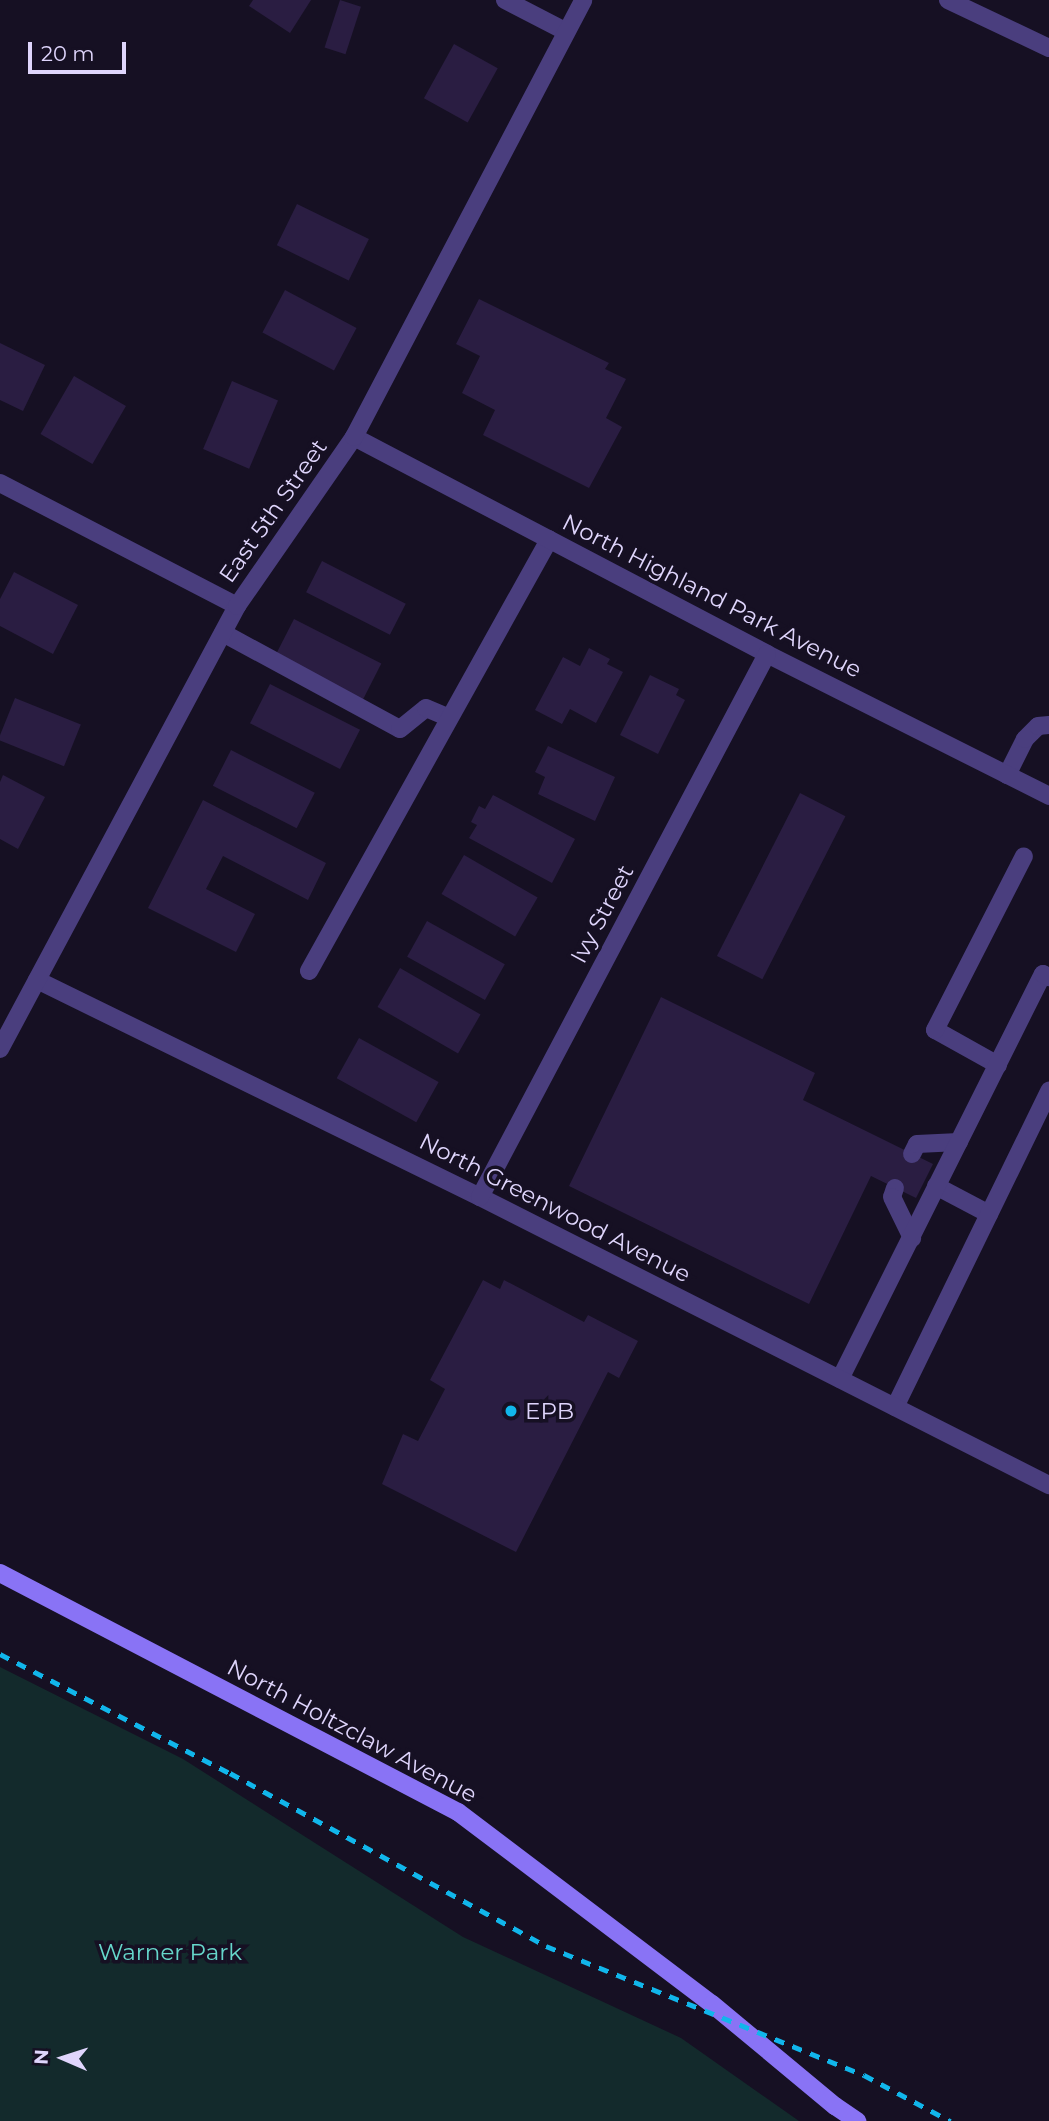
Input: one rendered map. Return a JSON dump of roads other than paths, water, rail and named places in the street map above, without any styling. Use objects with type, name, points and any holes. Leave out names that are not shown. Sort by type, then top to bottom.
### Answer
[{"type":"main road","name":"North Holtzclaw Avenue","points":[[0,1573],[458,1812],[712,2004],[835,2106],[858,2121]]},
{"type":"street","points":[[505,0],[565,31]]},
{"type":"street","name":"East 5th Street","points":[[0,1049],[237,606],[354,437],[583,0]]},
{"type":"street","points":[[948,0],[1049,48]]},
{"type":"street","name":"North Highland Park Avenue","points":[[354,437],[767,654],[1049,796]]},
{"type":"street","points":[[0,483],[237,606]]},
{"type":"street","points":[[309,971],[549,539]]},
{"type":"street","points":[[223,633],[400,729],[426,708],[449,718]]},
{"type":"street","name":"Ivy Street","points":[[480,1197],[767,654]]},
{"type":"street","points":[[1007,775],[1025,738],[1038,726],[1049,725]]},
{"type":"street","points":[[998,1065],[935,1030],[1024,856]]},
{"type":"street","points":[[840,1379],[1043,974],[1049,977]]},
{"type":"street","name":"North Greenwood Avenue","points":[[37,980],[480,1197],[1049,1485]]},
{"type":"street","points":[[895,1407],[1049,1091]]},
{"type":"street","points":[[912,1154],[917,1144],[959,1142]]},
{"type":"street","points":[[936,1186],[989,1214]]},
{"type":"street","points":[[895,1188],[892,1197],[912,1238]]},
{"type":"railway","points":[[0,1654],[230,1773],[546,1946],[864,2075],[950,2121]]},
{"type":"place","name":"EPB","points":[[511,1411]]},
{"type":"park label","name":"Warner Park","points":[[170,1952]]}]
